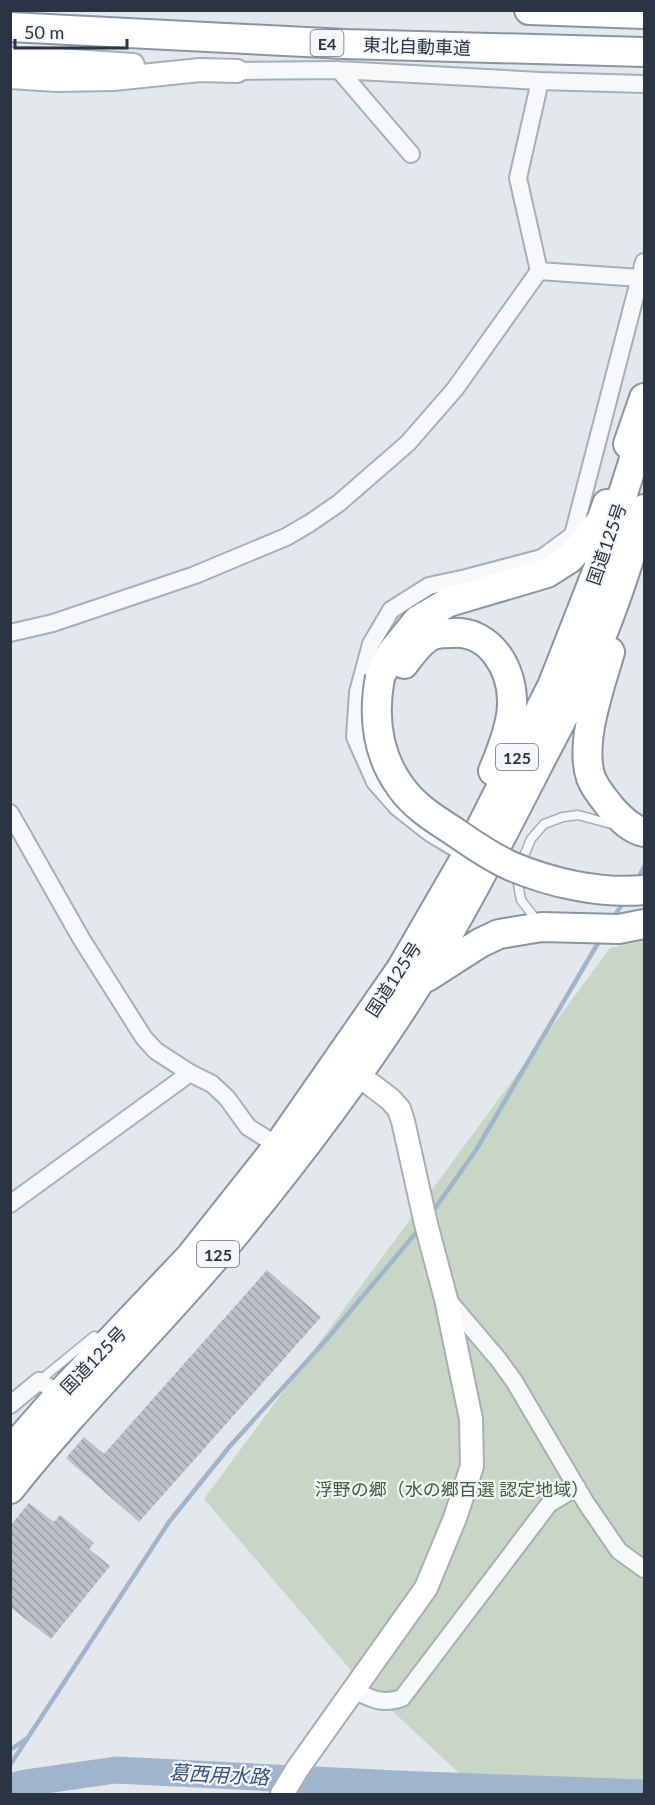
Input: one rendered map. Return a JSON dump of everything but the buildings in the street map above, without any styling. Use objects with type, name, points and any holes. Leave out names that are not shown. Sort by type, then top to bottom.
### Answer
[{"type":"highway","points":[[529,10],[645,14]]},
{"type":"highway","name":"東北自動車道","points":[[10,27],[345,44],[645,52]]},
{"type":"highway","points":[[645,398],[602,521],[584,543],[569,559],[546,573],[450,602],[418,620],[392,651],[376,719],[379,740],[386,762],[400,787],[422,810],[485,852],[510,866],[580,886],[612,891],[645,890]]},
{"type":"highway","name":"国道125号","points":[[10,1488],[228,1243],[287,1170],[348,1068],[401,969],[467,855],[552,687],[603,556],[645,428]]},
{"type":"highway","name":"国道125号","points":[[10,1451],[49,1388],[107,1345],[190,1257],[278,1146],[348,1068],[418,984],[483,874],[584,674],[629,563],[645,509]]},
{"type":"highway","points":[[629,563],[627,597],[594,704],[587,748],[591,778],[610,807],[639,831]]},
{"type":"highway","points":[[485,822],[485,791],[503,747],[512,705],[510,682],[499,654],[475,636],[463,632],[434,634],[420,644],[387,680],[395,742],[410,774],[417,782],[437,804],[457,819],[488,840],[513,852],[545,863],[598,876],[645,875]]},
{"type":"highway","points":[[418,984],[480,943],[499,934],[542,927],[619,929],[645,924]]},
{"type":"street","points":[[10,58],[200,70],[339,70],[540,81],[645,84]]},
{"type":"street","points":[[10,77],[57,80],[113,79],[200,70]]},
{"type":"street","points":[[339,70],[411,154]]},
{"type":"street","points":[[10,633],[53,623],[195,575],[286,537],[339,503],[408,442],[455,389],[539,271],[519,178],[540,81]]},
{"type":"street","points":[[467,855],[429,833],[397,807],[375,782],[355,737],[357,692],[371,644],[391,610],[429,585],[542,558],[573,535],[642,270],[539,271]]},
{"type":"street","points":[[10,813],[82,940],[144,1038],[156,1051],[212,1084],[227,1098],[248,1127],[278,1146]]},
{"type":"street","points":[[282,1794],[426,1588],[455,1518],[472,1466],[471,1419],[446,1299],[399,1109],[390,1099],[348,1068]]},
{"type":"street","points":[[10,1204],[190,1073]]},
{"type":"street","points":[[446,1299],[514,1381],[577,1487],[619,1551],[645,1569]]},
{"type":"street","points":[[10,1406],[49,1388]]},
{"type":"street","points":[[354,1690],[374,1700],[392,1702],[402,1698],[549,1504],[577,1487]]},
{"type":"lane","points":[[542,927],[521,900],[518,873],[531,839],[544,824],[563,817],[578,815],[639,831]]},
{"type":"green space","name":"浮野の郷（水の郷百選 認定地域）","points":[[644,941],[644,1794],[478,1794],[474,1787],[360,1681],[204,1499],[610,948]]},
{"type":"waterway","points":[[637,880],[644,867]]},
{"type":"waterway","points":[[613,918],[625,900]]},
{"type":"waterway","points":[[431,1214],[476,1150],[601,938]]},
{"type":"waterway","points":[[10,1765],[169,1522],[230,1446],[326,1340],[420,1228]]},
{"type":"waterway","points":[[10,1750],[26,1739]]},
{"type":"waterway","name":"葛西用水路","points":[[10,1787],[116,1770],[396,1784],[644,1793]]}]
